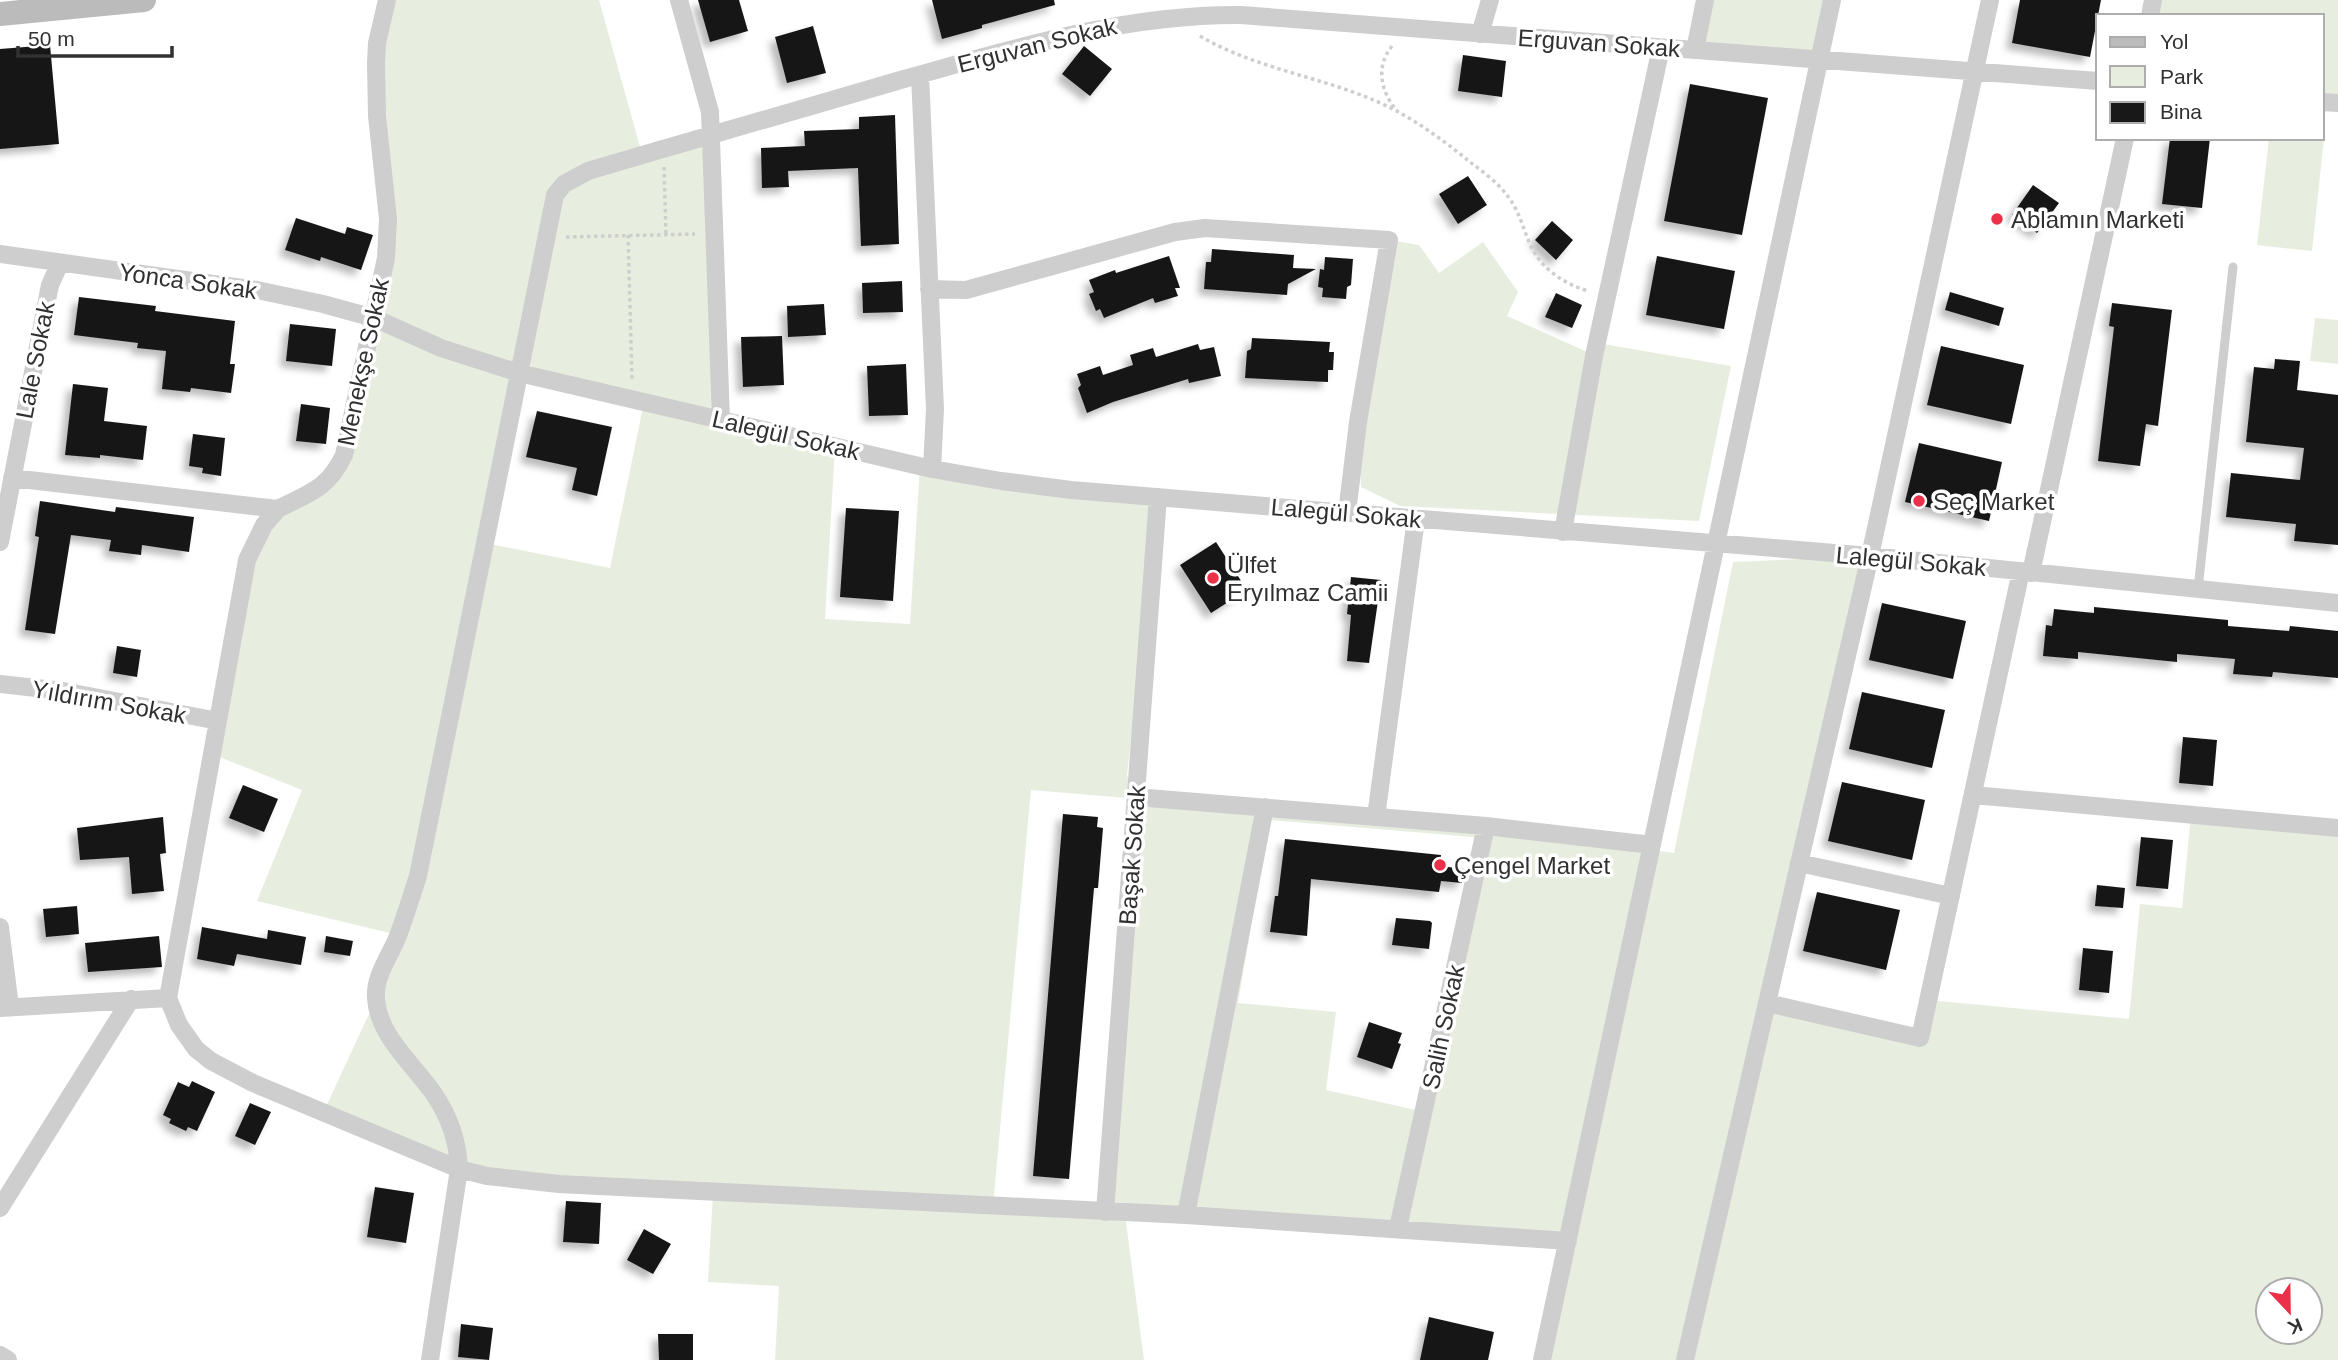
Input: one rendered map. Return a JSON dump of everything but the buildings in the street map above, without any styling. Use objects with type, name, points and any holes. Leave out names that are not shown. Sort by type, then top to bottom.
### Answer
[{"type":"street","points":[[0,14],[144,0]]},
{"type":"street","name":"Menekşe Sokak","points":[[278,509],[315,491],[337,471],[344,455],[374,318],[387,242],[385,182],[377,116],[376,63],[377,43],[387,0]]},
{"type":"street","points":[[679,0],[710,112],[721,420]]},
{"type":"street","points":[[1480,34],[1489,0]]},
{"type":"street","points":[[1696,50],[1705,0]]},
{"type":"street","points":[[1542,1360],[1832,0]]},
{"type":"street","points":[[1685,1360],[1870,556],[1990,0]]},
{"type":"street","name":"Erguvan Sokak","points":[[430,1360],[459,1170],[458,1156],[451,1125],[435,1095],[388,1034],[380,1018],[376,999],[377,984],[398,935],[418,876],[555,195],[564,184],[588,170],[663,148],[920,75],[1179,8],[1413,29],[2096,81]]},
{"type":"street","points":[[1563,532],[1594,356],[1661,48]]},
{"type":"street","points":[[920,75],[935,409],[933,469]]},
{"type":"street","points":[[1767,1003],[1920,1038],[1973,794],[2125,140]]},
{"type":"street","points":[[929,289],[966,290],[1175,232],[1205,228],[1389,240],[1358,422],[1347,513]]},
{"type":"street","name":"Yonca Sokak","points":[[0,254],[257,290],[374,318]]},
{"type":"street","name":"Lale Sokak","points":[[0,542],[7,487],[50,285],[60,263]]},
{"type":"street","name":"Lalegül Sokak","points":[[374,318],[441,348],[519,373],[933,469],[1001,481],[1563,532],[1870,556],[2338,603]]},
{"type":"street","points":[[7,487],[278,509]]},
{"type":"street","name":"Başak Sokak","points":[[1105,1212],[1158,497]]},
{"type":"street","points":[[278,509],[264,525],[247,560],[167,998],[187,1038],[211,1061],[253,1083],[459,1170],[487,1177],[559,1184],[1186,1215],[1567,1241]]},
{"type":"street","points":[[1376,817],[1416,519]]},
{"type":"street","name":"Yıldırım Sokak","points":[[0,684],[75,693],[218,721]]},
{"type":"street","points":[[1973,794],[2338,828]]},
{"type":"street","points":[[1136,797],[1486,826],[1652,845]]},
{"type":"street","points":[[1186,1215],[1265,807]]},
{"type":"street","name":"Salih Sokak","points":[[1398,1228],[1486,826]]},
{"type":"street","points":[[1799,863],[1951,896]]},
{"type":"street","points":[[0,927],[5,1007],[167,998]]},
{"type":"street","points":[[0,1208],[131,999]]},
{"type":"street","points":[[0,1355],[8,1360]]},
{"type":"lane","points":[[2198,589],[2233,267]]},
{"type":"path","points":[[1179,8],[1185,25],[1205,39],[1371,99],[1398,113],[1469,161],[1506,193],[1521,217],[1530,244],[1542,265],[1567,284],[1607,298]]},
{"type":"path","points":[[1398,113],[1388,100],[1382,84],[1382,67],[1388,51],[1398,38],[1413,29]]},
{"type":"path","points":[[663,148],[666,234]]},
{"type":"path","points":[[547,237],[715,233]]},
{"type":"path","points":[[628,235],[633,399]]},
{"type":"green space","points":[[387,0],[599,0],[642,154],[711,135],[721,420],[835,447],[825,619],[910,624],[920,466],[1158,497],[1127,775],[1136,797],[1486,826],[1674,853],[1733,562],[1870,556],[1767,1003],[1920,1038],[1928,1000],[2129,1019],[2140,904],[2182,908],[2191,815],[2338,828],[2338,1360],[1542,1360],[1567,1241],[1125,1214],[1144,1360],[775,1360],[779,1286],[708,1282],[713,1192],[487,1176],[323,1113],[376,999],[398,935],[257,901],[302,790],[212,754],[264,525],[337,471],[386,258],[380,149]],"holes":[[[519,373],[644,402],[610,568],[485,543]],[[1031,790],[1127,798],[1105,1212],[993,1206]],[[1269,820],[1484,838],[1425,1112],[1326,1090],[1336,1012],[1238,1003]]]},
{"type":"green space","points":[[1705,0],[1832,0],[1820,59],[1696,50]]},
{"type":"green space","points":[[2153,0],[2338,0],[2338,103],[2324,102],[2324,14],[2150,14]]},
{"type":"green space","points":[[2269,140],[2324,140],[2312,251],[2257,245]]},
{"type":"green space","points":[[1389,240],[1419,245],[1439,273],[1483,242],[1518,292],[1507,316],[1594,355],[1597,343],[1731,366],[1699,521],[1400,506],[1361,487],[1358,422]]},
{"type":"green space","points":[[2315,318],[2338,320],[2338,364],[2310,361]]},
{"type":"place","name":"Ablamın Marketi","points":[[1997,219]]},
{"type":"place","name":"Seç Market","points":[[1919,501]]},
{"type":"place","name":"Ülfet Eryılmaz Camii","points":[[1213,578]]},
{"type":"place","name":"Çengel Market","points":[[1440,865]]}]
